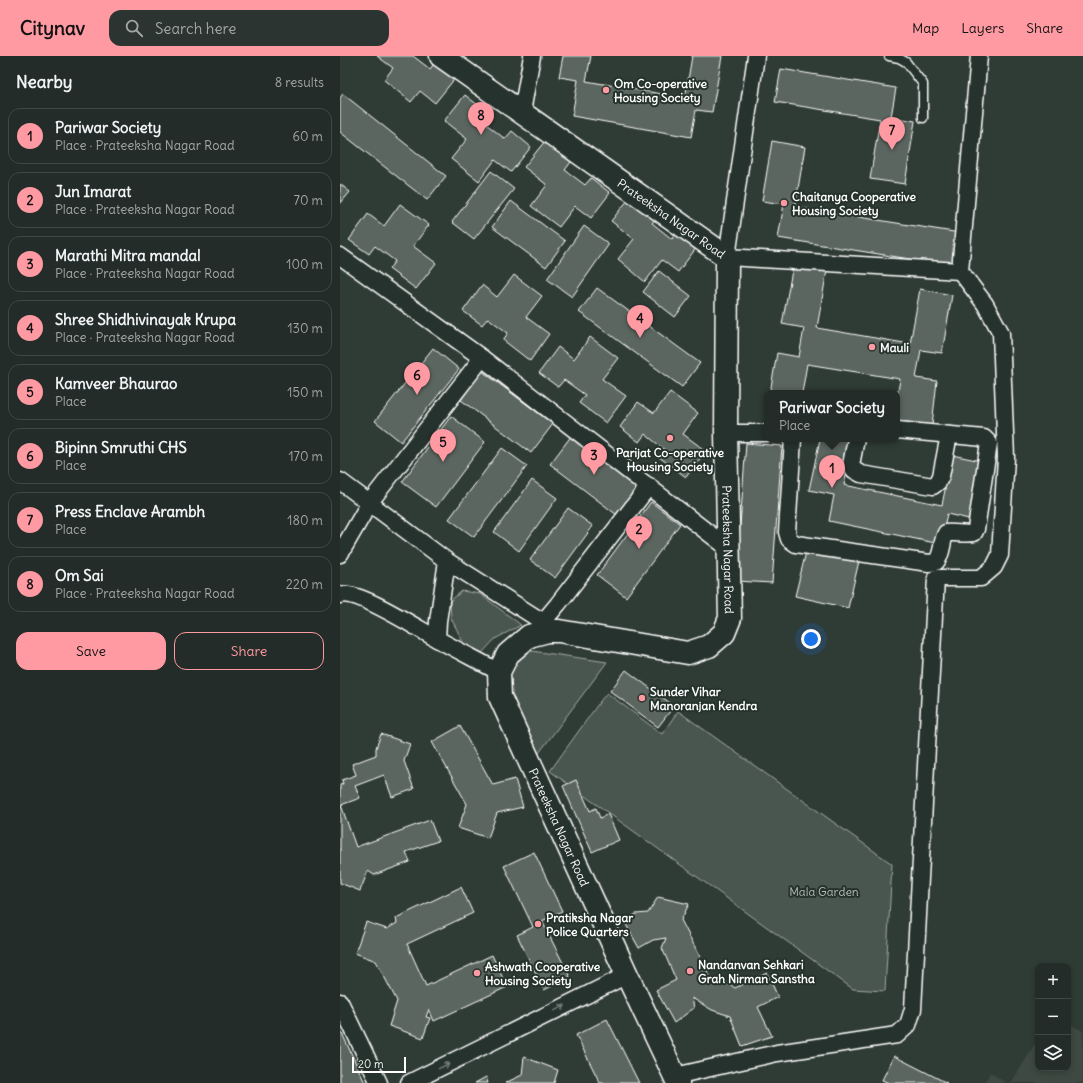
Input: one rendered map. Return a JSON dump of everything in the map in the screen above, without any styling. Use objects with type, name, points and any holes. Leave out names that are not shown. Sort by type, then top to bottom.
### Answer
[{"type":"street","name":"Prateeksha Nagar Road","points":[[441,56],[727,257],[726,433],[730,618],[724,633],[709,646],[688,653],[559,631],[545,626],[529,636],[508,654],[499,672],[500,697],[627,975],[677,1079]]},
{"type":"street","points":[[522,112],[532,56]]},
{"type":"street","points":[[756,56],[727,257],[960,271]]},
{"type":"street","points":[[677,1079],[777,1053],[898,1035],[908,1025],[913,1009],[936,578],[981,578],[994,567],[1000,555],[1006,458],[1001,333],[985,304],[960,271],[979,56]]},
{"type":"street","points":[[340,256],[482,358],[728,548]]},
{"type":"street","points":[[340,554],[370,502],[482,358]]},
{"type":"street","points":[[793,442],[786,532],[789,539],[796,544],[929,563],[936,562],[940,558],[946,533],[974,533],[978,521],[989,443],[984,438],[900,430]]},
{"type":"street","points":[[726,433],[764,433]]},
{"type":"street","points":[[855,442],[851,465],[854,470],[860,474],[933,486],[938,482],[941,476],[949,435]]},
{"type":"street","points":[[340,481],[448,561],[545,626],[558,604],[649,486]]},
{"type":"street","points":[[438,639],[438,621],[448,561]]},
{"type":"street","points":[[340,595],[343,593],[376,605],[499,672]]},
{"type":"street","points":[[409,1083],[627,975]]},
{"type":"street","points":[[340,1002],[379,1083]]},
{"type":"lane","points":[[889,56],[899,58],[906,62],[923,84],[923,118]]},
{"type":"shaded area","points":[[1071,1025],[1083,1031],[1083,1083],[1011,1083],[1035,1044],[1035,1071],[1071,1071]]},
{"type":"shaded area","points":[[990,1072],[1006,1083],[985,1083]]},
{"type":"green space","points":[[462,591],[480,594],[521,625],[495,639],[482,653],[476,668],[451,618],[450,601]]},
{"type":"green space","points":[[532,651],[607,662],[527,769],[497,695],[512,662]]},
{"type":"green space","name":"Mala Garden","points":[[607,693],[662,734],[678,711],[892,864],[885,991],[853,989],[550,771]]},
{"type":"building","points":[[377,56],[413,56],[430,69],[436,61],[456,77],[435,103],[420,91],[411,102],[384,80],[393,68]]},
{"type":"building","name":"Om Co-operative Housing Society","points":[[563,56],[591,56],[586,81],[685,98],[692,56],[722,56],[712,112],[696,110],[691,137],[572,116],[578,80],[559,77]]},
{"type":"building","points":[[781,69],[896,88],[891,117],[915,121],[905,184],[870,179],[880,119],[775,102]]},
{"type":"building","points":[[343,94],[446,176],[427,200],[340,132],[340,98]]},
{"type":"building","points":[[465,95],[492,116],[485,123],[505,139],[512,131],[531,147],[511,172],[495,160],[479,181],[451,159],[467,139],[444,121]]},
{"type":"building","points":[[545,141],[571,162],[565,170],[585,185],[591,178],[610,193],[591,218],[575,206],[559,227],[531,206],[547,185],[524,167]]},
{"type":"building","name":"Chaitanya Cooperative Housing Society","points":[[772,141],[805,147],[795,207],[960,233],[954,266],[778,238],[784,204],[762,201]]},
{"type":"building","points":[[491,171],[514,189],[474,239],[452,222]]},
{"type":"building","points":[[340,184],[350,192],[340,204]]},
{"type":"building","points":[[632,195],[658,216],[652,223],[672,239],[678,232],[697,247],[678,272],[662,260],[645,282],[618,259],[634,239],[611,221]]},
{"type":"building","points":[[511,201],[565,241],[546,267],[492,227]]},
{"type":"building","points":[[400,204],[429,225],[413,246],[436,263],[416,289],[389,269],[395,261],[375,246],[369,254],[349,240],[368,214],[384,226]]},
{"type":"building","points":[[584,226],[609,244],[572,297],[547,279]]},
{"type":"building","name":"Mauli","points":[[793,265],[827,270],[817,328],[910,344],[920,289],[952,295],[942,353],[921,350],[916,378],[937,381],[932,425],[900,421],[900,390],[898,390],[900,379],[807,364],[803,390],[771,390],[777,353],[799,357],[804,328],[782,324]]},
{"type":"building","points":[[659,271],[691,296],[675,317],[643,292]]},
{"type":"building","points":[[514,275],[542,296],[526,317],[549,334],[530,361],[503,340],[508,333],[488,318],[482,325],[463,311],[482,285],[497,297]]},
{"type":"building","points":[[597,288],[700,363],[682,387],[579,312]]},
{"type":"building","points":[[590,337],[618,358],[602,379],[626,396],[606,423],[579,403],[585,395],[564,380],[558,387],[539,373],[558,347],[574,359]]},
{"type":"building","points":[[433,348],[459,369],[401,442],[375,421]]},
{"type":"building","points":[[482,371],[553,424],[531,453],[461,400]]},
{"type":"building","name":"Parijat Co-operative Housing Society","points":[[670,392],[698,413],[683,434],[706,451],[686,477],[659,457],[665,450],[645,434],[639,442],[620,427],[638,402],[654,413]]},
{"type":"building","points":[[451,416],[485,442],[436,507],[402,482]]},
{"type":"building","points":[[572,435],[638,485],[617,515],[550,464]]},
{"type":"building","points":[[819,442],[853,442],[844,485],[942,505],[952,455],[981,461],[969,519],[947,514],[940,544],[829,521],[834,495],[809,490]]},
{"type":"building","points":[[746,443],[782,446],[772,583],[736,581]]},
{"type":"building","points":[[502,448],[527,466],[474,537],[449,519]]},
{"type":"building","points":[[532,480],[557,498],[519,551],[494,532]]},
{"type":"building","points":[[651,502],[680,524],[626,597],[597,575]]},
{"type":"building","points":[[568,508],[593,526],[555,578],[530,560]]},
{"type":"building","points":[[807,548],[859,561],[848,608],[795,596]]},
{"type":"building","name":"Sunder Vihar Manoranjan Kendra","points":[[626,670],[674,706],[658,727],[610,691]]},
{"type":"building","points":[[460,726],[493,785],[515,779],[523,807],[497,813],[488,838],[458,828],[467,804],[432,742]]},
{"type":"building","points":[[381,734],[410,744],[404,761],[414,789],[392,797],[384,775],[355,786],[360,798],[341,805],[356,847],[430,820],[438,841],[406,852],[410,862],[374,875],[368,871],[360,891],[340,883],[340,785],[343,784],[342,780],[356,775],[352,764],[376,755],[376,748]]},
{"type":"building","points":[[576,780],[590,811],[596,808],[600,818],[608,814],[619,840],[592,852],[563,786]]},
{"type":"building","name":"Pratiksha Nagar Police Quarters","points":[[534,852],[562,911],[542,921],[570,977],[544,990],[517,935],[533,927],[504,866]]},
{"type":"building","name":"Ashwath Cooperative Housing Society","points":[[461,887],[473,913],[407,944],[426,986],[492,955],[507,987],[434,1021],[429,1009],[426,1017],[430,1018],[423,1038],[389,1026],[397,1001],[376,961],[355,953],[366,922],[387,929],[397,923],[396,918]]},
{"type":"building","name":"Nandanvan Sehkari Grah Nirman Sanstha","points":[[658,897],[689,904],[681,920],[711,978],[722,979],[735,988],[767,973],[778,997],[758,1007],[772,1036],[742,1046],[730,1016],[712,1010],[692,998],[694,1008],[674,1023],[656,990],[676,980],[662,948],[666,938],[653,940],[639,948],[624,921],[636,914],[648,913]]},
{"type":"building","points":[[607,1019],[639,1083],[600,1083],[576,1035]]},
{"type":"building","points":[[340,1029],[365,1083],[340,1083]]},
{"type":"building","points":[[894,1056],[947,1083],[889,1083],[882,1080]]},
{"type":"building","points":[[524,1057],[558,1070],[554,1083],[505,1083],[522,1075]]},
{"type":"building","points":[[486,1077],[488,1083],[475,1083]]},
{"type":"place","name":"Om Co-operative Housing Society","points":[[606,90]]},
{"type":"place","name":"Om Sai","points":[[481,135]]},
{"type":"place","name":"Press Enclave Arambh","points":[[892,150]]},
{"type":"place","name":"Chaitanya Cooperative Housing Society","points":[[784,203]]},
{"type":"place","name":"Shree Shidhivinayak Krupa","points":[[640,338]]},
{"type":"place","name":"Mauli","points":[[872,347]]},
{"type":"place","name":"Bipinn Smruthi CHS","points":[[417,395]]},
{"type":"place","name":"Parijat Co-operative Housing Society","points":[[670,438]]},
{"type":"place","name":"Kamveer Bhaurao","points":[[443,462]]},
{"type":"place","name":"Marathi Mitra mandal","points":[[594,475]]},
{"type":"place","name":"Pariwar Society","points":[[832,488]]},
{"type":"place","name":"Jun Imarat","points":[[639,549]]},
{"type":"place","name":"Sunder Vihar Manoranjan Kendra","points":[[642,698]]},
{"type":"place","name":"Pratiksha Nagar Police Quarters","points":[[538,924]]},
{"type":"place","name":"Nandanvan Sehkari Grah Nirman Sanstha","points":[[690,971]]},
{"type":"place","name":"Ashwath Cooperative Housing Society","points":[[477,973]]}]
